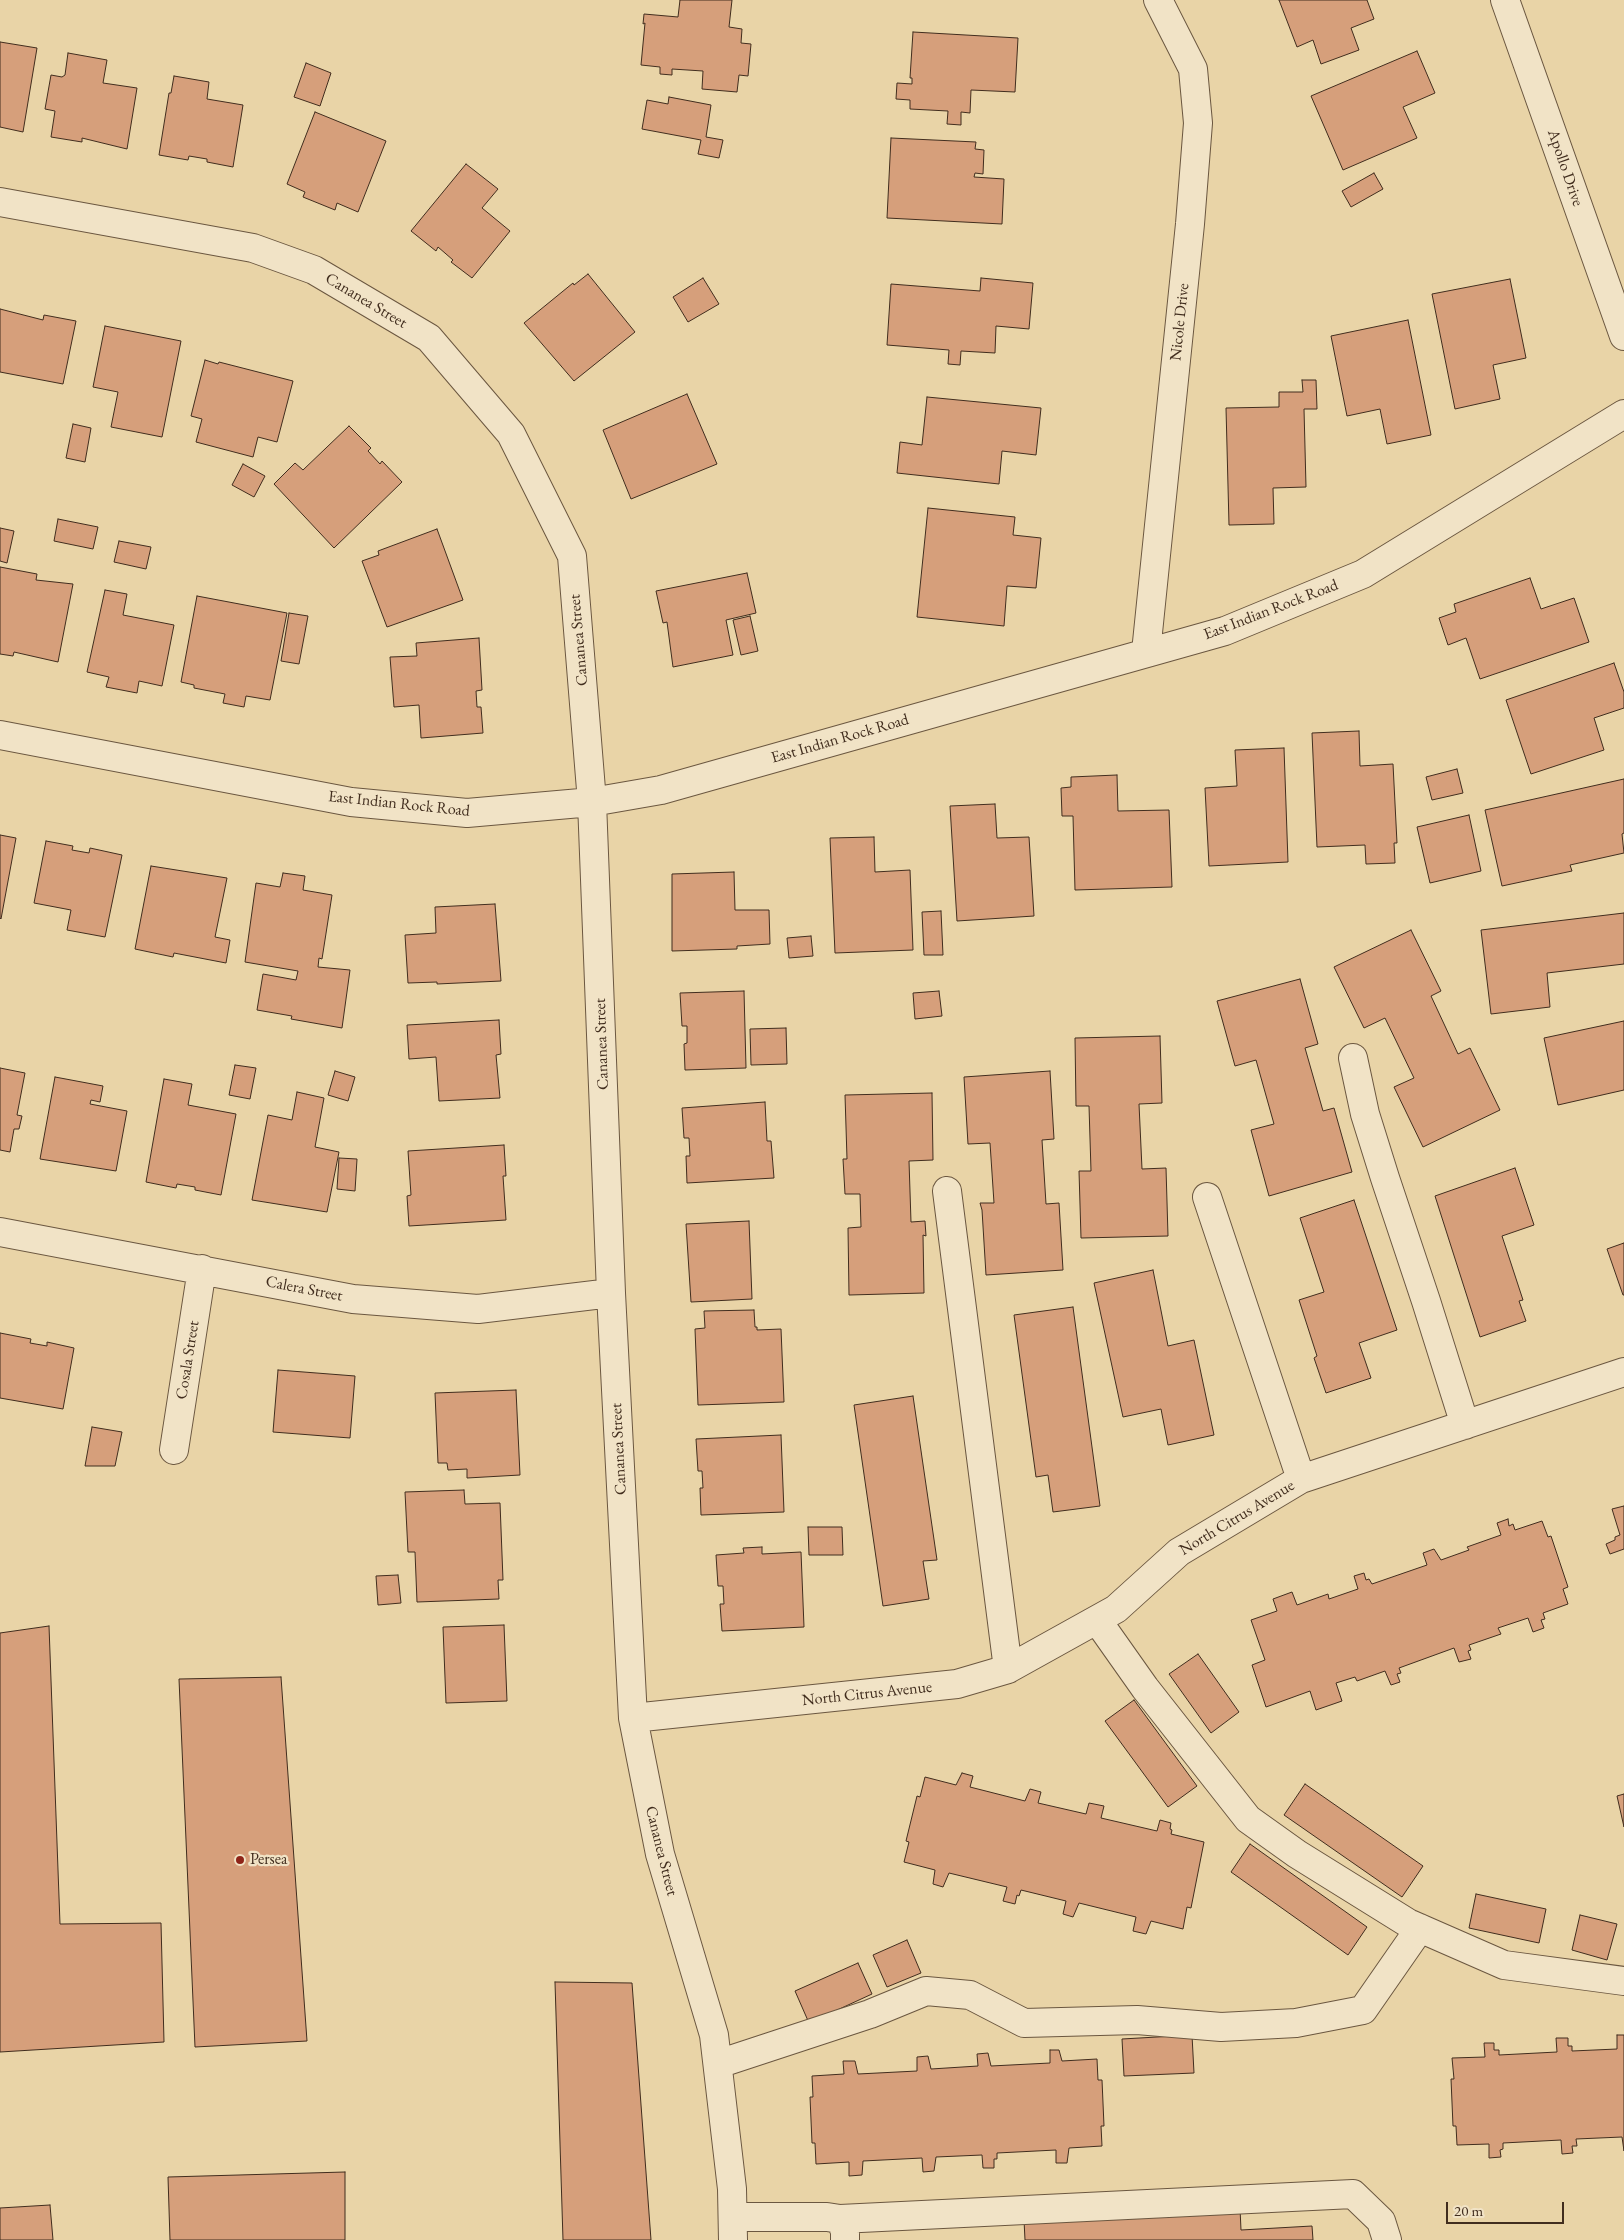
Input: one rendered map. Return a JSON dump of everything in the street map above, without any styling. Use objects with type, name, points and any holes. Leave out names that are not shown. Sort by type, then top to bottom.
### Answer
[{"type":"street","name":"Nicole Drive","points":[[1146,652],[1190,224],[1198,123],[1193,69],[1158,0]]},
{"type":"street","name":"Apollo Drive","points":[[1505,0],[1624,336]]},
{"type":"street","name":"Cananea Street","points":[[0,202],[253,248],[314,270],[429,338],[511,434],[572,556],[592,802],[611,1293],[633,1718],[660,1854],[714,2035],[732,2189],[733,2228]]},
{"type":"street","name":"East Indian Rock Road","points":[[0,735],[351,802],[467,813],[592,802],[661,790],[1225,631],[1363,574],[1624,414]]},
{"type":"street","points":[[1353,1058],[1365,1114],[1465,1425]]},
{"type":"street","points":[[947,1191],[1008,1669]]},
{"type":"street","points":[[1208,1197],[1301,1479]]},
{"type":"street","name":"Calera Street","points":[[0,1232],[353,1298],[478,1309],[611,1293]]},
{"type":"street","name":"Cosala Street","points":[[174,1450],[202,1269]]},
{"type":"street","name":"North Citrus Avenue","points":[[633,1718],[957,1684],[1008,1669],[1116,1609],[1178,1552],[1301,1479],[1624,1372]]},
{"type":"street","points":[[1097,1620],[1145,1688],[1248,1818],[1297,1854],[1408,1923],[1504,1965],[1624,1981]]},
{"type":"street","points":[[718,2064],[870,2014],[926,1991],[970,1994],[1024,2024],[1137,2020],[1221,2027],[1296,2023],[1363,2010],[1420,1928]]},
{"type":"street","points":[[733,2228],[827,2217],[843,2230],[1354,2194],[1381,2221],[1387,2240]]},
{"type":"building","points":[[680,0],[732,0],[729,27],[742,29],[741,43],[751,44],[748,76],[739,75],[737,92],[702,89],[703,71],[672,69],[672,75],[660,74],[660,67],[641,65],[645,23],[643,24],[644,14],[678,17]]},
{"type":"building","points":[[1279,0],[1367,0],[1374,19],[1351,28],[1359,50],[1321,64],[1313,40],[1297,47]]},
{"type":"building","points":[[913,32],[1018,38],[1015,92],[971,90],[970,113],[961,112],[961,125],[947,124],[948,111],[910,109],[910,100],[896,99],[897,83],[912,84],[912,78],[910,78]]},
{"type":"building","points":[[0,42],[37,48],[23,132],[0,127]]},
{"type":"building","points":[[1417,51],[1435,93],[1403,107],[1417,138],[1343,170],[1311,96]]},
{"type":"building","points":[[68,53],[107,60],[103,83],[137,88],[127,149],[82,138],[82,142],[51,137],[55,111],[45,109],[51,75],[62,77],[65,75]]},
{"type":"building","points":[[306,63],[331,73],[320,106],[294,97]]},
{"type":"building","points":[[174,76],[209,82],[207,99],[243,105],[233,167],[189,156],[188,160],[159,155],[169,93],[171,93]]},
{"type":"building","points":[[669,97],[711,105],[706,137],[723,140],[719,158],[698,154],[701,140],[642,129],[647,100],[668,104]]},
{"type":"building","points":[[315,112],[386,141],[358,212],[337,203],[335,210],[303,197],[305,192],[287,184]]},
{"type":"building","points":[[891,138],[976,142],[975,149],[984,150],[983,174],[975,173],[974,177],[1004,179],[1002,224],[887,218]]},
{"type":"building","points":[[466,164],[498,189],[482,208],[510,231],[472,278],[451,262],[453,260],[438,247],[436,251],[411,231]]},
{"type":"building","points":[[1374,173],[1383,189],[1351,207],[1342,191]]},
{"type":"building","points":[[588,274],[635,332],[574,381],[524,323],[573,283],[574,285]]},
{"type":"building","points":[[703,278],[719,304],[688,322],[673,297]]},
{"type":"building","points":[[981,278],[1033,283],[1029,329],[996,326],[995,353],[961,351],[960,365],[948,364],[949,350],[887,345],[891,284],[980,291]]},
{"type":"building","points":[[1510,279],[1526,358],[1493,365],[1500,399],[1455,409],[1432,294]]},
{"type":"building","points":[[0,309],[43,320],[44,315],[76,321],[63,384],[0,372]]},
{"type":"building","points":[[1408,320],[1431,435],[1387,444],[1380,409],[1347,416],[1331,336]]},
{"type":"building","points":[[105,326],[181,341],[162,437],[111,427],[118,392],[93,387]]},
{"type":"building","points":[[205,360],[293,381],[277,442],[258,437],[253,457],[196,442],[202,419],[191,416]]},
{"type":"building","points":[[1302,380],[1316,380],[1317,409],[1304,409],[1306,487],[1273,488],[1274,524],[1229,525],[1226,408],[1279,407],[1279,392],[1303,392]]},
{"type":"building","points":[[687,394],[717,464],[631,499],[603,430]]},
{"type":"building","points":[[927,397],[1041,408],[1036,455],[1002,451],[999,484],[897,473],[900,442],[922,445]]},
{"type":"building","points":[[73,424],[91,428],[85,462],[66,458]]},
{"type":"building","points":[[349,426],[371,448],[368,451],[380,464],[382,461],[402,482],[334,548],[274,484],[295,463],[303,470]]},
{"type":"building","points":[[243,464],[265,476],[254,497],[232,485]]},
{"type":"building","points":[[928,508],[1015,517],[1013,535],[1041,538],[1036,588],[1007,586],[1004,626],[917,617]]},
{"type":"building","points":[[58,519],[98,527],[93,549],[54,541]]},
{"type":"building","points":[[0,528],[14,531],[7,563],[0,561]]},
{"type":"building","points":[[437,529],[463,600],[387,627],[362,561],[379,555],[378,551]]},
{"type":"building","points":[[119,541],[151,547],[146,569],[114,562]]},
{"type":"building","points":[[0,567],[37,574],[36,580],[73,584],[58,662],[14,652],[13,656],[0,654]]},
{"type":"building","points":[[747,573],[756,613],[726,620],[733,655],[673,667],[667,622],[663,623],[656,591]]},
{"type":"building","points":[[1530,578],[1541,609],[1574,598],[1589,642],[1480,679],[1466,638],[1448,645],[1439,618],[1456,612],[1454,604]]},
{"type":"building","points":[[105,590],[127,594],[123,615],[174,625],[162,686],[139,681],[137,693],[106,687],[109,677],[87,672]]},
{"type":"building","points":[[197,596],[287,613],[270,700],[246,696],[244,707],[223,703],[225,694],[194,688],[194,685],[181,682]]},
{"type":"building","points":[[289,613],[308,616],[299,664],[281,661]]},
{"type":"building","points":[[750,616],[758,651],[741,655],[733,620]]},
{"type":"building","points":[[479,638],[482,690],[476,691],[477,707],[481,707],[483,733],[421,738],[419,705],[394,707],[390,657],[417,656],[416,643]]},
{"type":"building","points":[[1614,663],[1624,692],[1624,708],[1594,718],[1604,750],[1531,774],[1506,700]]},
{"type":"building","points":[[1359,731],[1360,766],[1393,764],[1397,843],[1394,843],[1395,863],[1366,864],[1365,845],[1317,847],[1312,733]]},
{"type":"building","points":[[1284,748],[1288,862],[1209,866],[1205,788],[1237,786],[1235,750]]},
{"type":"building","points":[[1457,769],[1463,793],[1432,800],[1426,777]]},
{"type":"building","points":[[1117,775],[1118,811],[1169,810],[1172,887],[1075,890],[1073,816],[1062,816],[1061,788],[1071,787],[1071,777]]},
{"type":"building","points":[[1624,779],[1624,833],[1622,834],[1624,853],[1570,865],[1572,871],[1502,886],[1485,810]]},
{"type":"building","points":[[995,804],[997,838],[1029,837],[1034,916],[957,921],[950,806]]},
{"type":"building","points":[[1469,815],[1481,871],[1430,883],[1417,827]]},
{"type":"building","points":[[0,835],[16,838],[1,919],[0,918]]},
{"type":"building","points":[[874,837],[875,872],[910,870],[913,950],[835,953],[830,838]]},
{"type":"building","points":[[46,841],[73,846],[72,850],[89,853],[90,848],[122,855],[105,937],[67,930],[71,910],[34,903]]},
{"type":"building","points":[[151,866],[227,878],[215,937],[230,940],[226,963],[174,953],[173,957],[135,949]]},
{"type":"building","points":[[734,872],[735,910],[769,910],[770,944],[737,946],[737,949],[672,951],[672,874]]},
{"type":"building","points":[[283,873],[305,876],[303,890],[332,895],[322,959],[319,958],[318,967],[350,970],[342,1028],[291,1019],[292,1016],[257,1010],[263,974],[296,980],[298,971],[245,962],[256,883],[280,887]]},
{"type":"building","points":[[495,904],[501,981],[437,984],[437,982],[408,983],[405,935],[436,933],[435,907]]},
{"type":"building","points":[[941,911],[943,955],[924,955],[922,912]]},
{"type":"building","points":[[1624,913],[1624,964],[1547,973],[1550,1007],[1491,1014],[1481,930]]},
{"type":"building","points":[[1411,930],[1441,991],[1431,996],[1458,1054],[1470,1048],[1500,1110],[1423,1147],[1394,1087],[1414,1078],[1385,1018],[1364,1028],[1334,967]]},
{"type":"building","points":[[811,936],[813,956],[789,958],[787,938]]},
{"type":"building","points":[[1300,979],[1318,1044],[1305,1048],[1323,1111],[1334,1108],[1352,1172],[1269,1196],[1251,1130],[1274,1124],[1256,1060],[1235,1066],[1217,1001]]},
{"type":"building","points":[[744,991],[746,1068],[685,1070],[684,1044],[687,1043],[687,1026],[682,1026],[680,993]]},
{"type":"building","points":[[939,991],[942,1016],[915,1019],[913,993]]},
{"type":"building","points":[[499,1020],[501,1054],[496,1055],[500,1098],[439,1101],[436,1057],[409,1059],[407,1025]]},
{"type":"building","points":[[1624,1021],[1624,1090],[1558,1105],[1544,1038]]},
{"type":"building","points":[[786,1028],[787,1064],[751,1065],[750,1029]]},
{"type":"building","points":[[1160,1036],[1162,1103],[1139,1104],[1142,1169],[1166,1168],[1168,1236],[1081,1238],[1079,1171],[1091,1171],[1089,1106],[1076,1106],[1075,1038]]},
{"type":"building","points":[[235,1065],[256,1068],[250,1099],[229,1095]]},
{"type":"building","points":[[0,1068],[25,1073],[17,1115],[22,1116],[19,1129],[14,1129],[10,1152],[0,1150]]},
{"type":"building","points":[[335,1071],[355,1077],[348,1101],[328,1095]]},
{"type":"building","points":[[1050,1071],[1054,1139],[1042,1140],[1046,1204],[1059,1203],[1063,1270],[986,1275],[980,1203],[994,1203],[990,1143],[968,1144],[964,1077]]},
{"type":"building","points":[[55,1077],[103,1086],[100,1102],[91,1100],[90,1104],[127,1111],[116,1171],[40,1159]]},
{"type":"building","points":[[164,1079],[192,1084],[188,1105],[236,1114],[221,1195],[195,1190],[195,1187],[177,1184],[176,1188],[146,1182]]},
{"type":"building","points":[[297,1092],[324,1098],[315,1147],[339,1152],[327,1212],[252,1200],[268,1115],[292,1120]]},
{"type":"building","points":[[932,1093],[933,1160],[909,1161],[911,1222],[925,1221],[926,1236],[923,1235],[924,1293],[849,1295],[848,1228],[861,1227],[860,1194],[845,1194],[843,1159],[847,1159],[845,1095]]},
{"type":"building","points":[[765,1102],[767,1141],[771,1141],[774,1178],[687,1183],[686,1156],[690,1156],[689,1138],[684,1138],[682,1108]]},
{"type":"building","points":[[504,1145],[506,1176],[503,1176],[506,1220],[409,1226],[407,1196],[411,1195],[408,1151]]},
{"type":"building","points":[[339,1158],[357,1159],[355,1191],[337,1189]]},
{"type":"building","points":[[1515,1168],[1534,1225],[1502,1236],[1523,1300],[1519,1301],[1526,1321],[1480,1337],[1435,1196]]},
{"type":"building","points":[[1354,1200],[1397,1330],[1359,1343],[1371,1378],[1326,1393],[1314,1358],[1317,1356],[1299,1300],[1324,1292],[1300,1218]]},
{"type":"building","points":[[749,1221],[752,1299],[691,1302],[686,1224]]},
{"type":"building","points":[[1624,1243],[1624,1295],[1623,1295],[1607,1249]]},
{"type":"building","points":[[1153,1270],[1168,1346],[1194,1340],[1214,1435],[1168,1445],[1161,1409],[1123,1417],[1094,1283]]},
{"type":"building","points":[[1073,1307],[1100,1506],[1053,1512],[1048,1475],[1036,1477],[1014,1315]]},
{"type":"building","points":[[754,1310],[755,1327],[757,1327],[757,1330],[781,1329],[784,1402],[698,1405],[695,1329],[705,1328],[704,1311]]},
{"type":"building","points":[[0,1333],[31,1339],[30,1343],[47,1346],[47,1342],[74,1348],[63,1409],[0,1398]]},
{"type":"building","points":[[278,1370],[355,1376],[350,1438],[273,1432]]},
{"type":"building","points":[[516,1390],[520,1475],[467,1478],[467,1469],[448,1470],[447,1463],[438,1463],[435,1393]]},
{"type":"building","points":[[913,1396],[937,1560],[923,1561],[929,1599],[883,1606],[854,1405]]},
{"type":"building","points":[[92,1427],[122,1432],[115,1466],[85,1466]]},
{"type":"building","points":[[781,1435],[784,1512],[701,1515],[700,1488],[703,1488],[702,1471],[698,1471],[696,1439]]},
{"type":"building","points":[[464,1490],[465,1504],[500,1503],[503,1580],[498,1580],[499,1599],[417,1602],[415,1552],[408,1552],[405,1492]]},
{"type":"building","points":[[1624,1506],[1624,1549],[1610,1554],[1606,1544],[1615,1540],[1615,1537],[1620,1535],[1612,1509]]},
{"type":"building","points":[[1508,1519],[1509,1526],[1513,1524],[1515,1530],[1542,1521],[1548,1537],[1551,1536],[1568,1587],[1563,1589],[1568,1604],[1543,1613],[1545,1619],[1541,1620],[1544,1628],[1533,1632],[1528,1618],[1498,1628],[1501,1634],[1469,1645],[1471,1650],[1468,1651],[1471,1659],[1459,1662],[1454,1648],[1399,1668],[1401,1673],[1397,1674],[1400,1682],[1391,1685],[1385,1671],[1357,1681],[1355,1677],[1336,1683],[1342,1701],[1316,1710],[1310,1691],[1266,1707],[1252,1665],[1265,1660],[1251,1620],[1277,1611],[1273,1599],[1292,1592],[1297,1605],[1328,1594],[1329,1599],[1358,1589],[1354,1576],[1364,1573],[1366,1580],[1369,1579],[1372,1584],[1427,1565],[1423,1553],[1434,1549],[1441,1560],[1469,1550],[1467,1547],[1501,1535],[1497,1523]]},
{"type":"building","points":[[808,1527],[842,1527],[843,1555],[809,1555]]},
{"type":"building","points":[[762,1547],[762,1554],[801,1552],[804,1627],[722,1631],[720,1604],[724,1604],[723,1586],[718,1586],[716,1555],[744,1553],[743,1548]]},
{"type":"building","points":[[398,1575],[401,1603],[378,1605],[376,1576]]},
{"type":"building","points":[[504,1625],[507,1701],[446,1703],[443,1627]]},
{"type":"building","points":[[49,1626],[60,1924],[161,1923],[164,2042],[0,2052],[0,1633]]},
{"type":"building","points":[[1198,1654],[1239,1712],[1211,1733],[1169,1674]]},
{"type":"building","name":"Persea","points":[[281,1677],[307,2041],[195,2047],[179,1679]]},
{"type":"building","points":[[1134,1700],[1197,1786],[1168,1807],[1105,1721]]},
{"type":"building","points":[[962,1773],[973,1776],[970,1787],[1025,1801],[1030,1789],[1041,1792],[1038,1803],[1086,1814],[1089,1803],[1104,1806],[1101,1818],[1157,1831],[1160,1820],[1171,1823],[1171,1834],[1204,1842],[1191,1908],[1187,1907],[1183,1929],[1151,1921],[1146,1934],[1133,1931],[1136,1917],[1079,1903],[1073,1917],[1063,1914],[1066,1901],[1021,1890],[1019,1896],[1017,1895],[1015,1904],[1003,1901],[1007,1887],[949,1873],[943,1887],[933,1884],[935,1870],[904,1862],[909,1842],[906,1841],[917,1796],[920,1797],[925,1777],[956,1785]]},
{"type":"building","points":[[1305,1784],[1423,1866],[1402,1897],[1284,1815]]},
{"type":"building","points":[[1624,1794],[1624,1827],[1617,1796]]},
{"type":"building","points":[[1250,1844],[1367,1927],[1348,1955],[1231,1872]]},
{"type":"building","points":[[1476,1894],[1546,1909],[1539,1943],[1469,1928]]},
{"type":"building","points":[[1580,1915],[1617,1924],[1607,1960],[1572,1950]]},
{"type":"building","points":[[907,1940],[921,1973],[887,1987],[873,1955]]},
{"type":"building","points":[[858,1963],[872,1994],[809,2023],[795,1991]]},
{"type":"building","points":[[555,1982],[632,1983],[651,2240],[563,2240]]},
{"type":"building","points":[[1192,2035],[1194,2073],[1124,2076],[1122,2039]]},
{"type":"building","points":[[1617,2035],[1624,2035],[1624,2151],[1622,2137],[1576,2139],[1577,2146],[1572,2146],[1573,2153],[1562,2154],[1561,2140],[1503,2143],[1503,2149],[1500,2150],[1501,2157],[1489,2158],[1489,2144],[1457,2145],[1456,2126],[1453,2126],[1451,2079],[1454,2079],[1452,2058],[1485,2057],[1484,2043],[1494,2043],[1494,2050],[1499,2050],[1499,2055],[1557,2052],[1556,2038],[1568,2038],[1568,2046],[1572,2046],[1572,2051],[1617,2049]]},
{"type":"building","points":[[1050,2050],[1059,2050],[1062,2061],[1097,2059],[1098,2080],[1102,2080],[1104,2126],[1101,2126],[1102,2146],[1069,2148],[1067,2163],[1056,2163],[1056,2150],[997,2153],[997,2159],[994,2159],[994,2168],[983,2168],[982,2155],[936,2157],[934,2171],[923,2172],[922,2158],[863,2161],[862,2175],[849,2176],[849,2162],[816,2164],[815,2143],[812,2143],[810,2097],[813,2097],[812,2076],[844,2074],[843,2061],[855,2061],[858,2074],[917,2071],[917,2057],[928,2056],[931,2069],[978,2066],[977,2054],[988,2053],[991,2066],[1050,2063]]},
{"type":"building","points":[[345,2172],[345,2240],[170,2240],[168,2177]]},
{"type":"building","points":[[50,2205],[53,2240],[0,2240],[0,2208]]},
{"type":"building","points":[[1240,2208],[1241,2230],[1312,2226],[1313,2240],[1025,2240],[1024,2220]]},
{"type":"place","name":"Persea","points":[[240,1860]]}]
